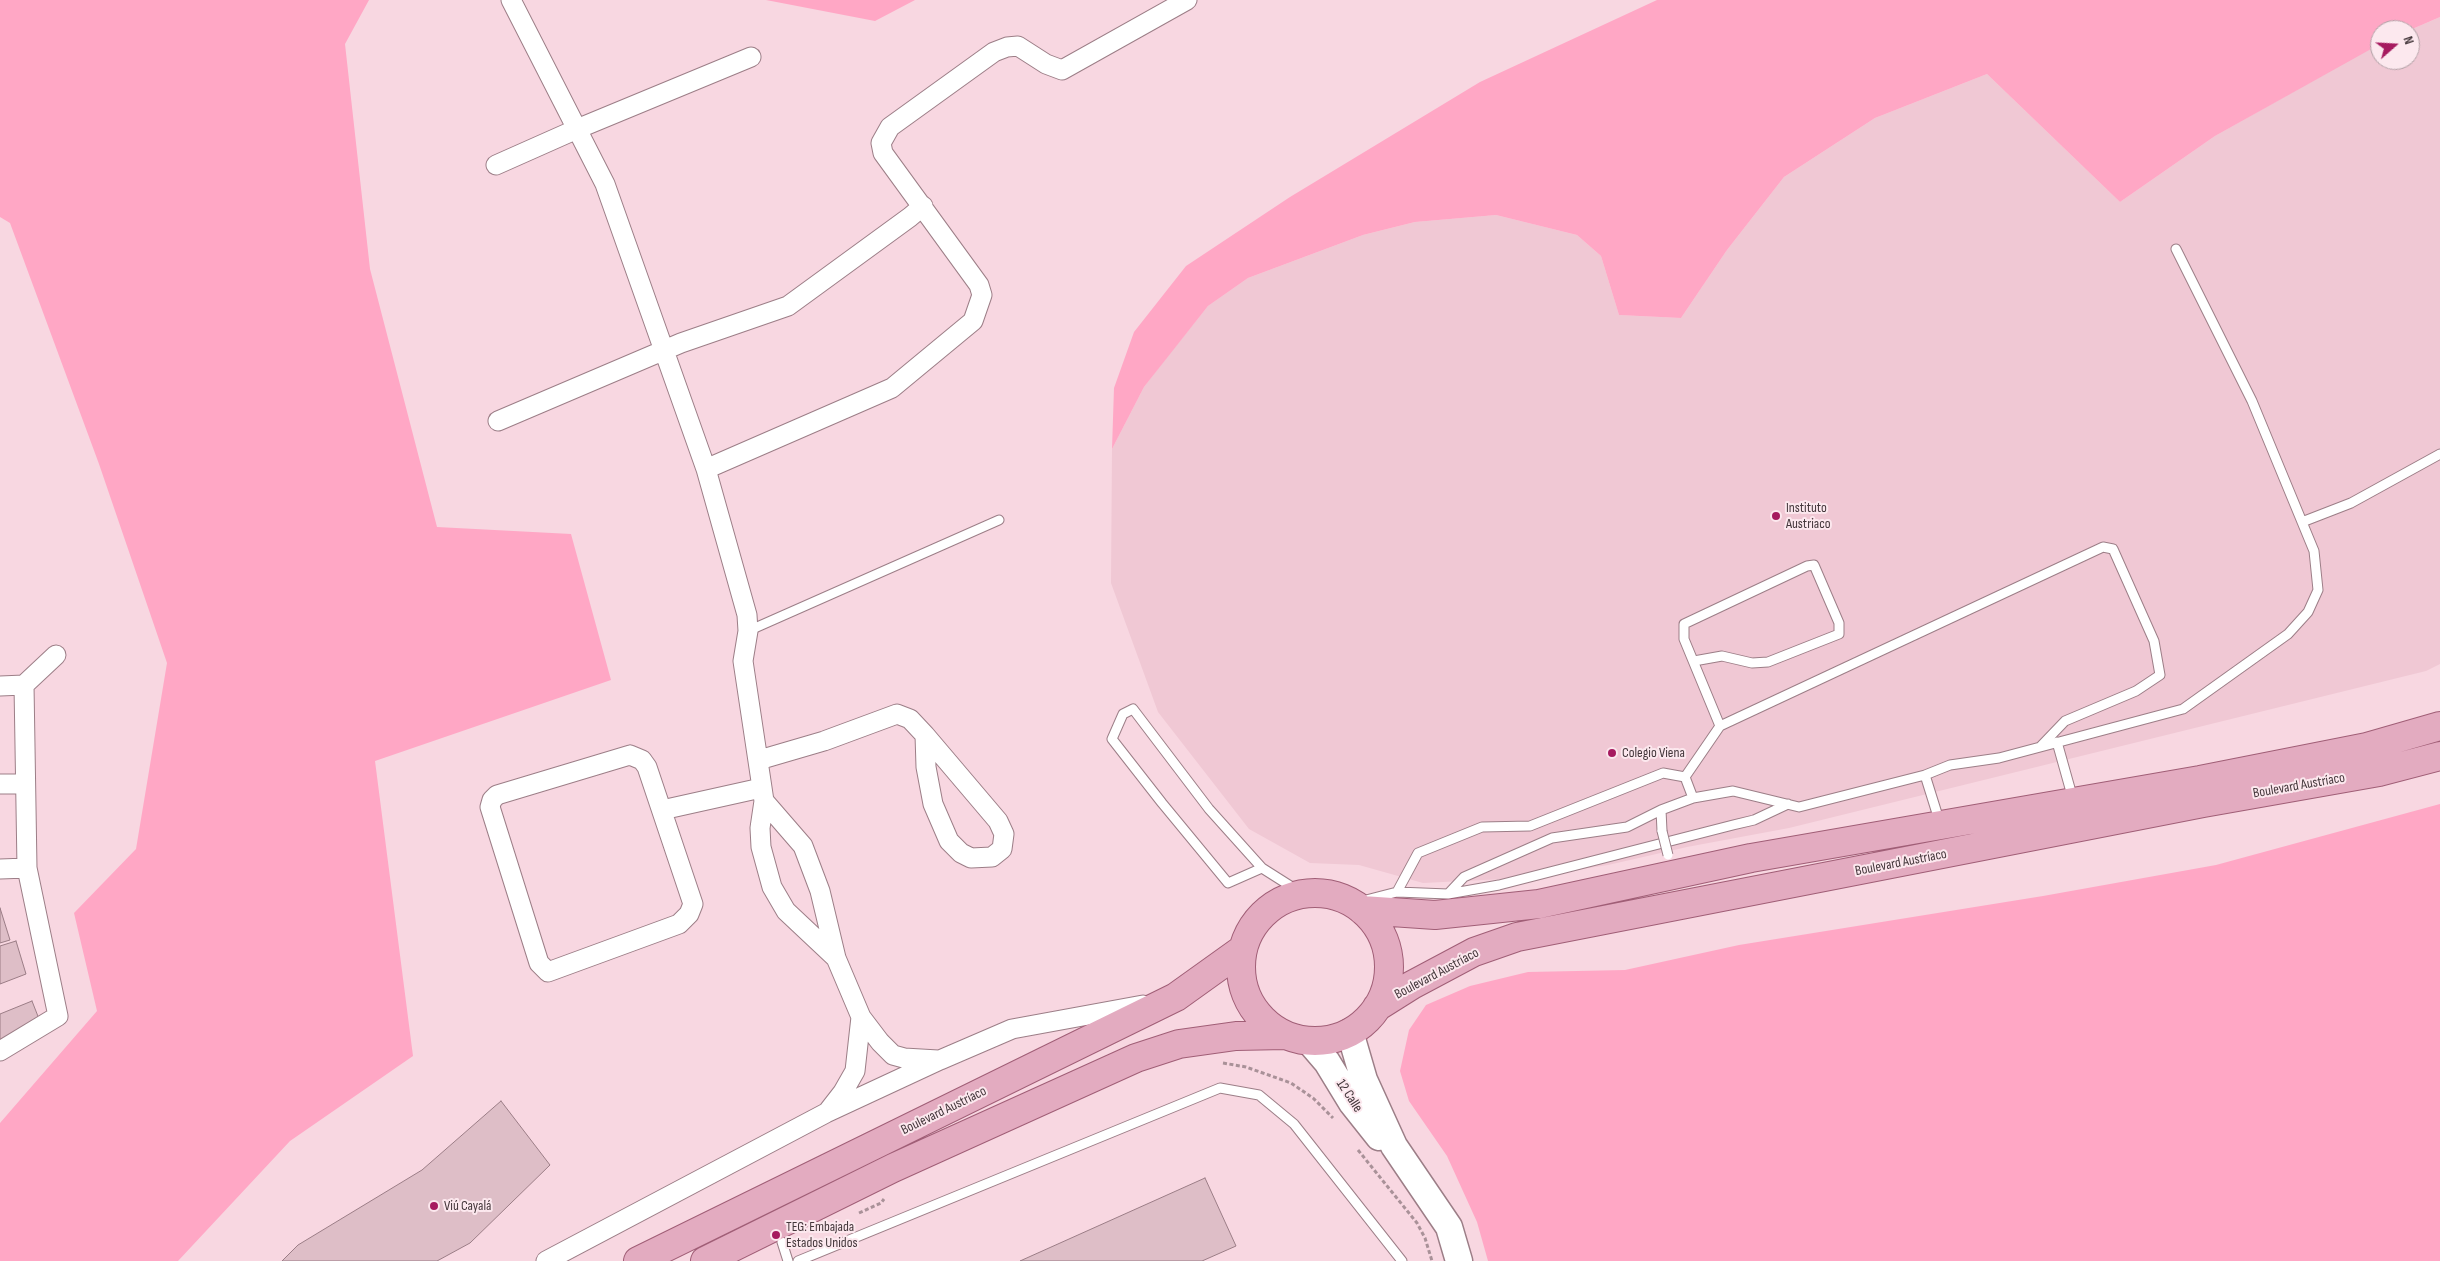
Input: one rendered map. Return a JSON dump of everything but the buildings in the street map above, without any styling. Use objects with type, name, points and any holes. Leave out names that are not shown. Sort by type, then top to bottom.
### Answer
[{"type":"main road","name":"Boulevard Austríaco","points":[[1356,907],[1434,915],[1540,904],[1751,858],[2200,780],[2367,746],[2440,726]]},
{"type":"main road","name":"Boulevard Austríaco","points":[[1377,1007],[1412,985],[1474,952],[1517,937],[2203,803],[2379,772],[2440,756]]},
{"type":"main road","points":[[705,1261],[893,1168],[1136,1058],[1179,1044],[1236,1036],[1328,1041],[1350,1032],[1365,1021],[1377,1007],[1386,986],[1388,974],[1386,950],[1377,928],[1356,907],[1325,894],[1303,894],[1280,902],[1267,911],[1252,929],[1243,949],[1242,975],[1249,1000],[1264,1020],[1297,1038]]},
{"type":"main road","name":"Boulevard Austríaco","points":[[638,1261],[1176,997],[1243,949]]},
{"type":"street","points":[[511,0],[606,184],[706,469],[744,600],[748,631],[743,661],[763,794],[760,828],[761,847],[772,888],[786,911],[836,958]]},
{"type":"street","points":[[706,469],[892,388],[973,322],[982,295],[979,285],[883,153],[881,143],[890,127],[994,52],[1007,47],[1018,46],[1046,64],[1062,70],[1186,0]]},
{"type":"street","points":[[496,165],[577,129],[751,58]]},
{"type":"street","points":[[498,421],[665,350],[788,306],[910,218],[923,206]]},
{"type":"street","points":[[0,686],[24,685],[56,655]]},
{"type":"street","points":[[0,1051],[58,1016],[27,868],[24,685]]},
{"type":"street","points":[[759,760],[824,741],[897,714],[910,719],[925,735],[998,821],[1004,834],[1002,849],[992,857],[971,858],[961,853],[948,841],[933,804],[926,767],[925,735]]},
{"type":"street","points":[[630,755],[642,760],[647,767],[662,810],[693,904],[689,914],[679,924],[548,972],[539,963],[490,807],[492,800],[497,795],[630,755]]},
{"type":"street","points":[[0,784],[25,784]]},
{"type":"street","points":[[662,810],[763,794]]},
{"type":"street","points":[[763,794],[803,846],[822,900],[836,958],[861,1017],[880,1042],[894,1055],[904,1058],[940,1060]]},
{"type":"street","points":[[0,869],[27,868]]},
{"type":"street","points":[[546,1261],[826,1113],[940,1060],[1012,1030],[1083,1015],[1131,1008],[1176,997]]},
{"type":"street","points":[[826,1113],[843,1092],[855,1071],[861,1017]]},
{"type":"street","name":"12 Calle","points":[[1350,1032],[1364,1080],[1394,1146],[1449,1226],[1460,1261]]},
{"type":"street","name":"12 Calle","points":[[1297,1038],[1327,1062],[1367,1123],[1380,1138],[1394,1146]]},
{"type":"lane","points":[[1448,894],[1464,877],[1552,838],[1627,827],[1661,810],[1693,798],[1733,791],[1799,807],[1925,775],[1950,765],[1999,758],[2183,709],[2288,634],[2308,612],[2318,590],[2314,551],[2252,401],[2176,249]]},
{"type":"lane","points":[[2302,522],[2351,503],[2440,454]]},
{"type":"lane","points":[[748,631],[999,520]]},
{"type":"lane","points":[[1685,777],[1720,726],[2104,547],[2112,549],[2154,641],[2160,674],[2136,691],[2066,721],[2041,746]]},
{"type":"lane","points":[[1694,661],[1722,656],[1752,663],[1768,662],[1839,634],[1839,623],[1814,565],[1807,566],[1684,624],[1684,638],[1720,726]]},
{"type":"lane","points":[[1262,868],[1228,883],[1162,804],[1112,739],[1123,714],[1133,709],[1209,808],[1262,868],[1303,894]]},
{"type":"lane","points":[[2057,742],[2074,802]]},
{"type":"lane","points":[[1397,892],[1418,853],[1482,827],[1530,826],[1663,773],[1685,777]]},
{"type":"lane","points":[[1925,775],[1940,825]]},
{"type":"lane","points":[[1685,777],[1693,798]]},
{"type":"lane","points":[[1356,907],[1397,892],[1448,894],[1499,885],[1754,820],[1788,804]]},
{"type":"lane","points":[[1661,810],[1662,831],[1668,854],[1679,861]]},
{"type":"lane","points":[[1720,854],[1751,858]]},
{"type":"lane","points":[[798,1261],[1220,1088],[1259,1095],[1294,1124],[1402,1261]]},
{"type":"lane","points":[[782,1242],[788,1261]]},
{"type":"path","points":[[1215,1063],[1246,1067],[1291,1083],[1313,1098],[1334,1120]]},
{"type":"path","points":[[1352,1142],[1417,1224],[1425,1238],[1432,1261]]},
{"type":"path","points":[[854,1215],[881,1203],[887,1193]]},
{"type":"shaded area","points":[[0,0],[369,0],[345,44],[370,269],[437,527],[571,534],[611,680],[375,761],[413,1056],[290,1141],[178,1261],[0,1261],[0,1123],[97,1011],[74,913],[136,849],[167,663],[99,464],[10,223],[0,217]]},
{"type":"shaded area","points":[[766,0],[915,0],[875,21]]},
{"type":"shaded area","points":[[1657,0],[2440,0],[2440,17],[2420,26],[2420,20],[2370,20],[2370,50],[2215,136],[2120,202],[1987,74],[1875,118],[1784,177],[1727,250],[1681,318],[1619,315],[1601,256],[1577,235],[1496,215],[1415,222],[1363,235],[1248,278],[1208,306],[1144,387],[1112,449],[1114,388],[1134,332],[1186,266],[1290,197],[1480,82]]},
{"type":"shaded area","name":"Instituto Austriaco","points":[[2440,17],[2440,664],[2426,671],[1789,828],[1687,847],[1608,865],[1524,878],[1423,883],[1359,865],[1310,863],[1249,829],[1158,712],[1111,583],[1112,449],[1144,387],[1167,357],[1208,306],[1248,278],[1363,235],[1415,222],[1496,215],[1577,235],[1601,256],[1619,315],[1681,318],[1727,250],[1784,177],[1875,118],[1987,74],[2120,202],[2215,136],[2370,49],[2370,70],[2420,70],[2420,26]]},
{"type":"shaded area","points":[[2440,804],[2440,1261],[1488,1261],[1477,1222],[1447,1156],[1409,1101],[1400,1071],[1409,1030],[1426,1005],[1470,986],[1528,972],[1625,970],[1739,945],[2043,896],[2216,865]]},
{"type":"place","name":"Instituto Austriaco","points":[[1776,516]]},
{"type":"place","name":"Colegio Viena","points":[[1612,753]]},
{"type":"place","name":"Viú Cayalá","points":[[434,1206]]},
{"type":"place","name":"TEG: Embajada Estados Unidos","points":[[776,1235]]}]
